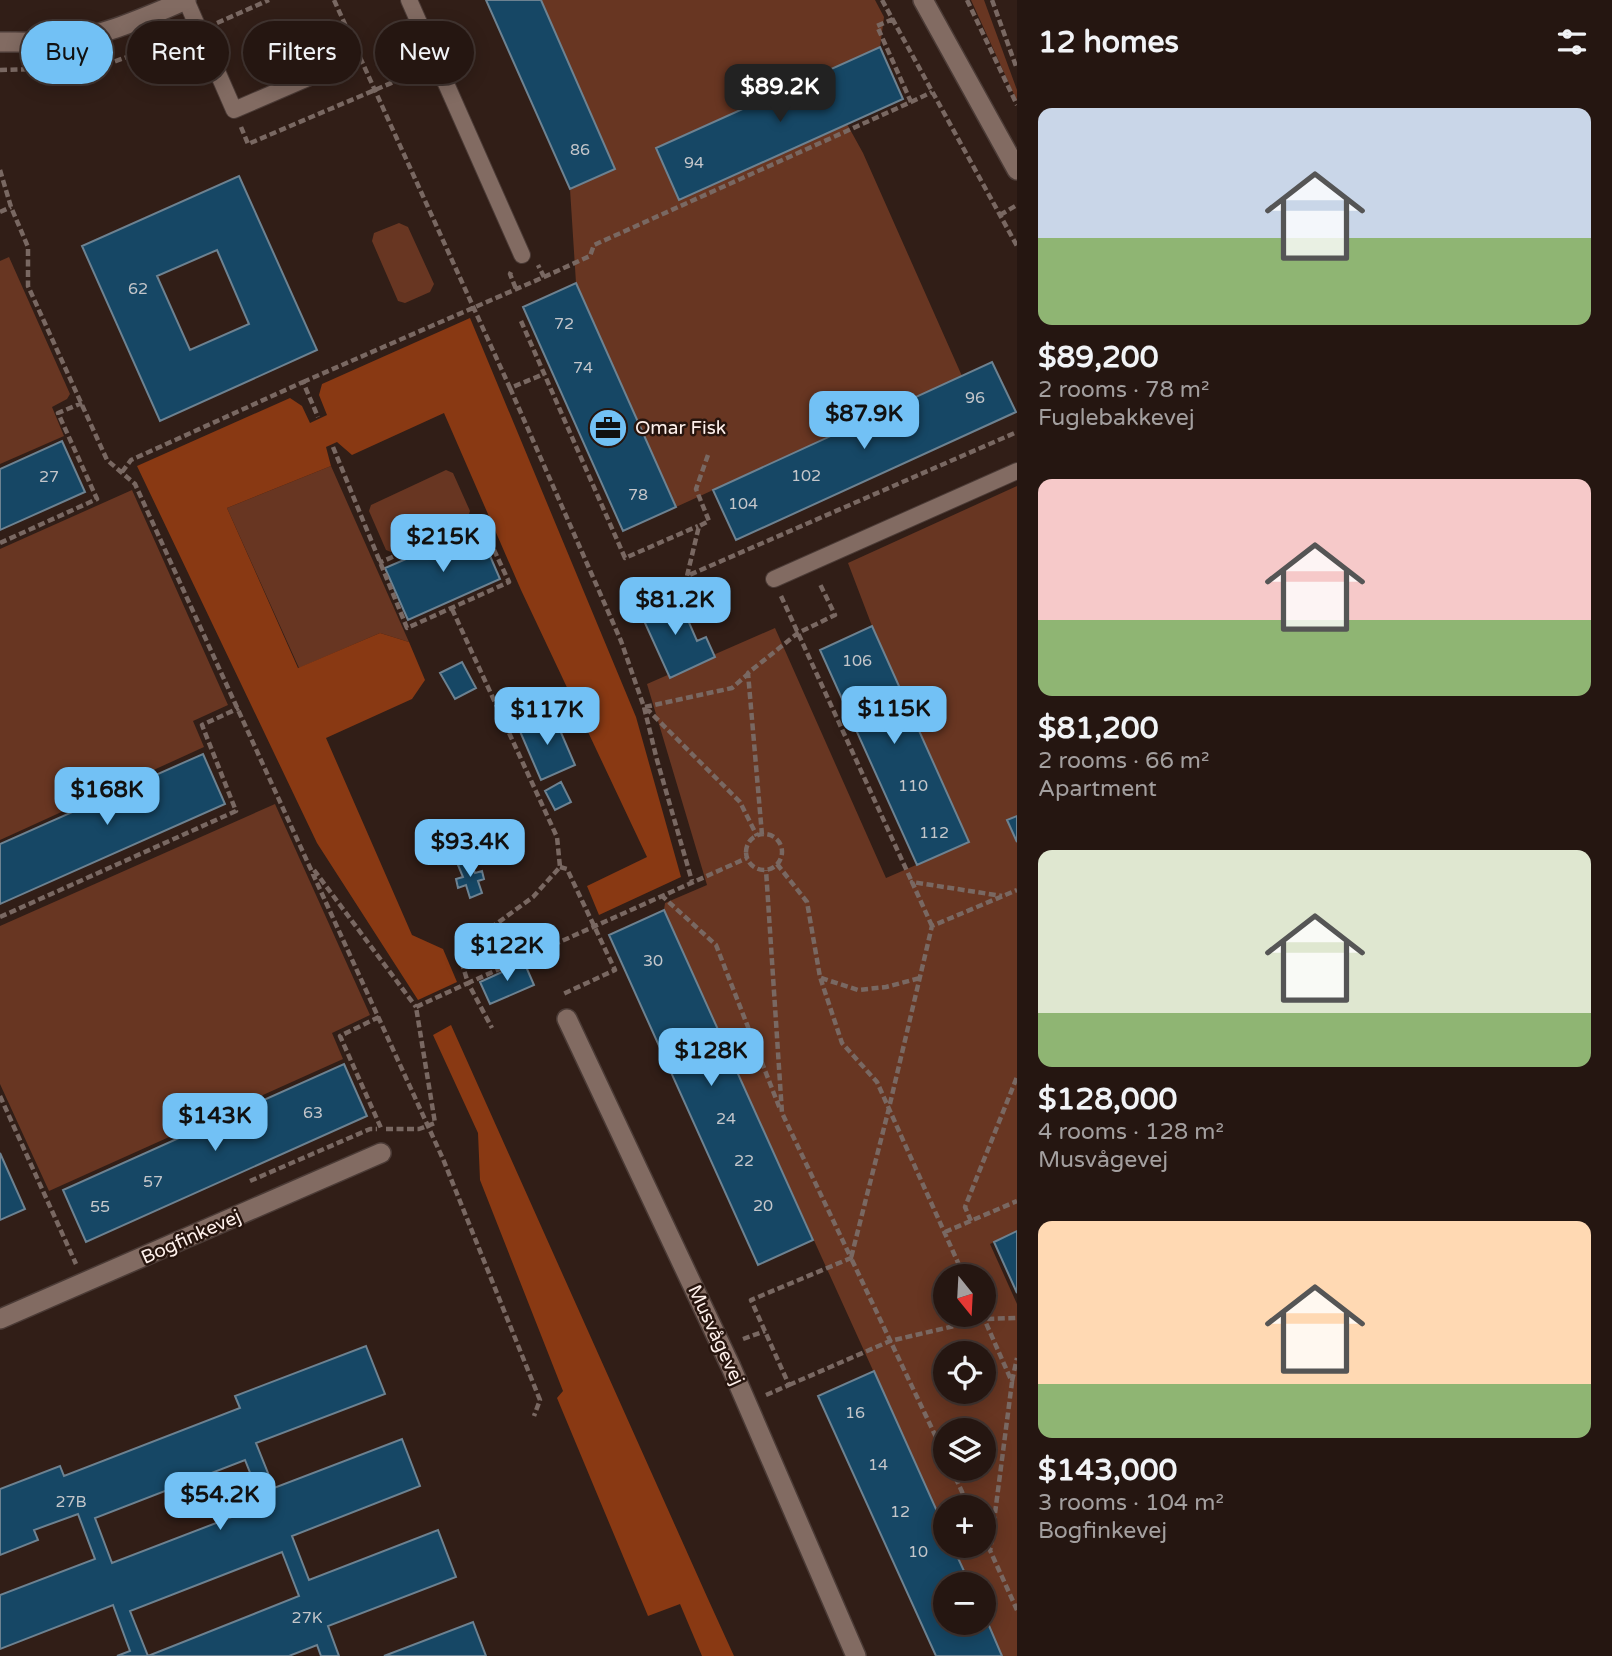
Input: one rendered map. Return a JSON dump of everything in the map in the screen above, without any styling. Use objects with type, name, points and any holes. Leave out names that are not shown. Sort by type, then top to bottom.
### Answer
[{"type":"street","points":[[0,42],[58,41],[90,36],[124,26],[186,0]]},
{"type":"street","points":[[923,0],[1017,170]]},
{"type":"street","name":"Musvågevej","points":[[567,1019],[747,1403],[856,1656]]},
{"type":"street","name":"Bogfinkevej","points":[[0,1319],[381,1153]]},
{"type":"lane","points":[[186,0],[234,110],[294,84]]},
{"type":"lane","points":[[409,0],[418,21]]},
{"type":"lane","points":[[446,84],[522,255]]},
{"type":"lane","points":[[774,579],[1017,471]]},
{"type":"path","points":[[334,0],[621,641],[645,707],[657,760],[692,881]]},
{"type":"path","points":[[882,0],[1017,246]]},
{"type":"path","points":[[967,0],[1017,105]]},
{"type":"path","points":[[992,0],[1017,69]]},
{"type":"path","points":[[893,19],[877,26],[911,102]]},
{"type":"path","points":[[234,110],[248,144],[389,84]]},
{"type":"path","points":[[122,472],[131,460],[590,256],[594,245],[932,92]]},
{"type":"path","points":[[0,170],[11,207],[28,247],[28,286],[107,460],[135,484],[428,1126],[469,1220],[540,1400],[534,1416]]},
{"type":"path","points":[[1000,215],[1017,205]]},
{"type":"path","points":[[0,212],[11,207]]},
{"type":"path","points":[[522,255],[537,262],[544,277]]},
{"type":"path","points":[[510,274],[516,289]]},
{"type":"path","points":[[521,321],[625,558],[709,521],[696,489],[708,455]]},
{"type":"path","points":[[510,388],[544,374]]},
{"type":"path","points":[[303,382],[318,417]]},
{"type":"path","points":[[0,543],[97,499],[58,413],[82,403]]},
{"type":"path","points":[[699,526],[687,576],[1017,432]]},
{"type":"path","points":[[333,447],[379,564],[407,628],[509,582],[479,518],[379,564]]},
{"type":"path","points":[[645,707],[732,688],[798,633],[835,615],[810,562]]},
{"type":"path","points":[[452,609],[557,837],[560,867],[533,897],[477,938],[461,960],[468,983],[492,1028]]},
{"type":"path","points":[[789,613],[932,926],[850,1258]]},
{"type":"path","points":[[748,673],[760,835]]},
{"type":"path","points":[[645,707],[740,802],[760,835]]},
{"type":"path","points":[[0,917],[236,811],[202,725],[239,708]]},
{"type":"path","points":[[760,835],[768,835],[778,842],[782,853],[777,864],[766,870],[757,869],[747,858],[747,848],[760,835]]},
{"type":"path","points":[[416,1007],[747,858]]},
{"type":"path","points":[[246,1183],[370,1129],[419,1129],[435,1123],[416,1007],[309,863]]},
{"type":"path","points":[[777,864],[807,902],[820,977],[842,1043],[877,1082],[959,1264]]},
{"type":"path","points":[[560,867],[567,869],[615,970],[561,996]]},
{"type":"path","points":[[766,870],[782,1113]]},
{"type":"path","points":[[912,882],[1003,896]]},
{"type":"path","points":[[932,926],[1017,890]]},
{"type":"path","points":[[661,895],[716,945],[782,1113],[933,1431]]},
{"type":"path","points":[[820,977],[858,989],[920,978]]},
{"type":"path","points":[[379,1017],[340,1036],[381,1128]]},
{"type":"path","points":[[971,1221],[965,1207],[1017,1077]]},
{"type":"path","points":[[0,1096],[85,1284]]},
{"type":"path","points":[[945,1232],[1017,1200]]},
{"type":"path","points":[[61,1264],[86,1253]]},
{"type":"path","points":[[789,1385],[751,1300],[850,1258]]},
{"type":"path","points":[[996,1317],[1017,1318]]},
{"type":"path","points":[[747,1403],[890,1341],[944,1327]]},
{"type":"path","points":[[987,1327],[1012,1382]]},
{"type":"path","points":[[996,1506],[1017,1358]]},
{"type":"path","points":[[993,1558],[1017,1609]]},
{"type":"shaded area","points":[[541,0],[875,0],[884,17],[880,47],[656,148],[679,199],[847,124],[863,153],[962,376],[676,507],[576,283],[570,189],[615,169]]},
{"type":"shaded area","points":[[971,0],[984,0],[1017,90],[1017,101]]},
{"type":"shaded area","points":[[399,223],[408,227],[434,284],[430,292],[405,303],[398,301],[372,241],[374,233]]},
{"type":"shaded area","points":[[9,257],[70,394],[67,399],[52,407],[64,436],[0,464],[0,261]]},
{"type":"shaded area","points":[[470,318],[636,717],[681,877],[599,915],[587,886],[647,857],[521,590],[444,413],[352,455],[337,442],[326,447],[331,466],[227,508],[298,668],[380,633],[409,642],[425,680],[412,699],[326,738],[412,935],[443,949],[457,982],[418,1000],[317,843],[137,466],[290,398],[302,406],[310,423],[327,415],[319,395],[322,384]]},
{"type":"shaded area","points":[[331,466],[409,642],[380,633],[299,668],[227,508]]},
{"type":"shaded area","points":[[446,470],[453,473],[470,511],[468,517],[391,552],[386,550],[369,511],[371,505]]},
{"type":"shaded area","points":[[1017,486],[1017,816],[1007,821],[1017,842],[1017,1231],[990,1244],[1017,1304],[1017,1656],[1002,1656],[993,1635],[996,1635],[996,1572],[964,1572],[958,1558],[996,1558],[996,1495],[933,1495],[933,1503],[664,910],[665,903],[707,885],[647,684],[775,628],[886,878],[969,842],[872,626],[848,563]]},
{"type":"shaded area","points":[[132,490],[228,705],[193,721],[204,747],[0,840],[0,549]]},
{"type":"shaded area","points":[[275,804],[370,1015],[332,1033],[343,1059],[49,1191],[0,1084],[0,926]]},
{"type":"shaded area","points":[[451,1025],[734,1656],[702,1656],[680,1604],[648,1616],[557,1398],[563,1391],[480,1180],[478,1133],[433,1035]]},
{"type":"building","points":[[486,0],[541,0],[615,169],[570,189]]},
{"type":"building","points":[[880,47],[903,99],[679,200],[656,148]]},
{"type":"building","points":[[239,176],[317,350],[160,421],[82,246]],"holes":[[[217,250],[249,324],[190,350],[157,276]]]},
{"type":"building","points":[[576,283],[676,507],[623,531],[523,307]]},
{"type":"building","points":[[992,362],[1016,412],[736,540],[713,490]]},
{"type":"building","points":[[62,441],[85,492],[0,530],[0,469]]},
{"type":"building","points":[[478,528],[500,579],[408,620],[385,568]]},
{"type":"building","points":[[677,595],[697,641],[706,637],[715,657],[670,678],[640,612]]},
{"type":"building","points":[[872,626],[969,842],[917,865],[820,650]]},
{"type":"building","points":[[462,662],[476,688],[455,699],[440,673]]},
{"type":"building","points":[[553,714],[575,765],[541,780],[519,729]]},
{"type":"building","points":[[203,754],[225,804],[0,904],[0,844]]},
{"type":"building","points":[[561,782],[571,802],[555,810],[545,791]]},
{"type":"building","points":[[1017,816],[1017,842],[1007,820]]},
{"type":"building","points":[[470,860],[475,873],[482,871],[484,879],[478,881],[482,893],[470,898],[466,885],[458,888],[456,879],[463,877],[458,865]]},
{"type":"building","points":[[664,910],[813,1240],[758,1265],[609,935]]},
{"type":"building","points":[[524,962],[534,985],[490,1004],[480,982]]},
{"type":"building","points":[[344,1064],[367,1116],[86,1242],[63,1190]]},
{"type":"building","points":[[0,1153],[25,1209],[0,1220]]},
{"type":"building","points":[[1017,1231],[1017,1293],[994,1242]]},
{"type":"building","points":[[366,1346],[385,1394],[256,1443],[274,1488],[402,1439],[420,1486],[292,1536],[309,1580],[438,1530],[456,1577],[328,1626],[339,1656],[321,1656],[317,1645],[289,1656],[148,1656],[117,1656],[130,1651],[113,1605],[0,1649],[0,1595],[95,1559],[78,1514],[34,1530],[38,1540],[0,1555],[0,1489],[60,1466],[64,1476],[240,1408],[235,1396]],"holes":[[[245,1460],[263,1505],[112,1563],[95,1518]],[[282,1552],[299,1596],[148,1656],[130,1611]]]},
{"type":"building","points":[[874,1371],[933,1502],[933,1558],[958,1558],[964,1572],[933,1572],[933,1635],[993,1635],[1002,1656],[936,1656],[818,1396]]},
{"type":"building","points":[[473,1622],[486,1656],[384,1656]]},
{"type":"place","name":"Omar Fisk","points":[[608,428]]}]
